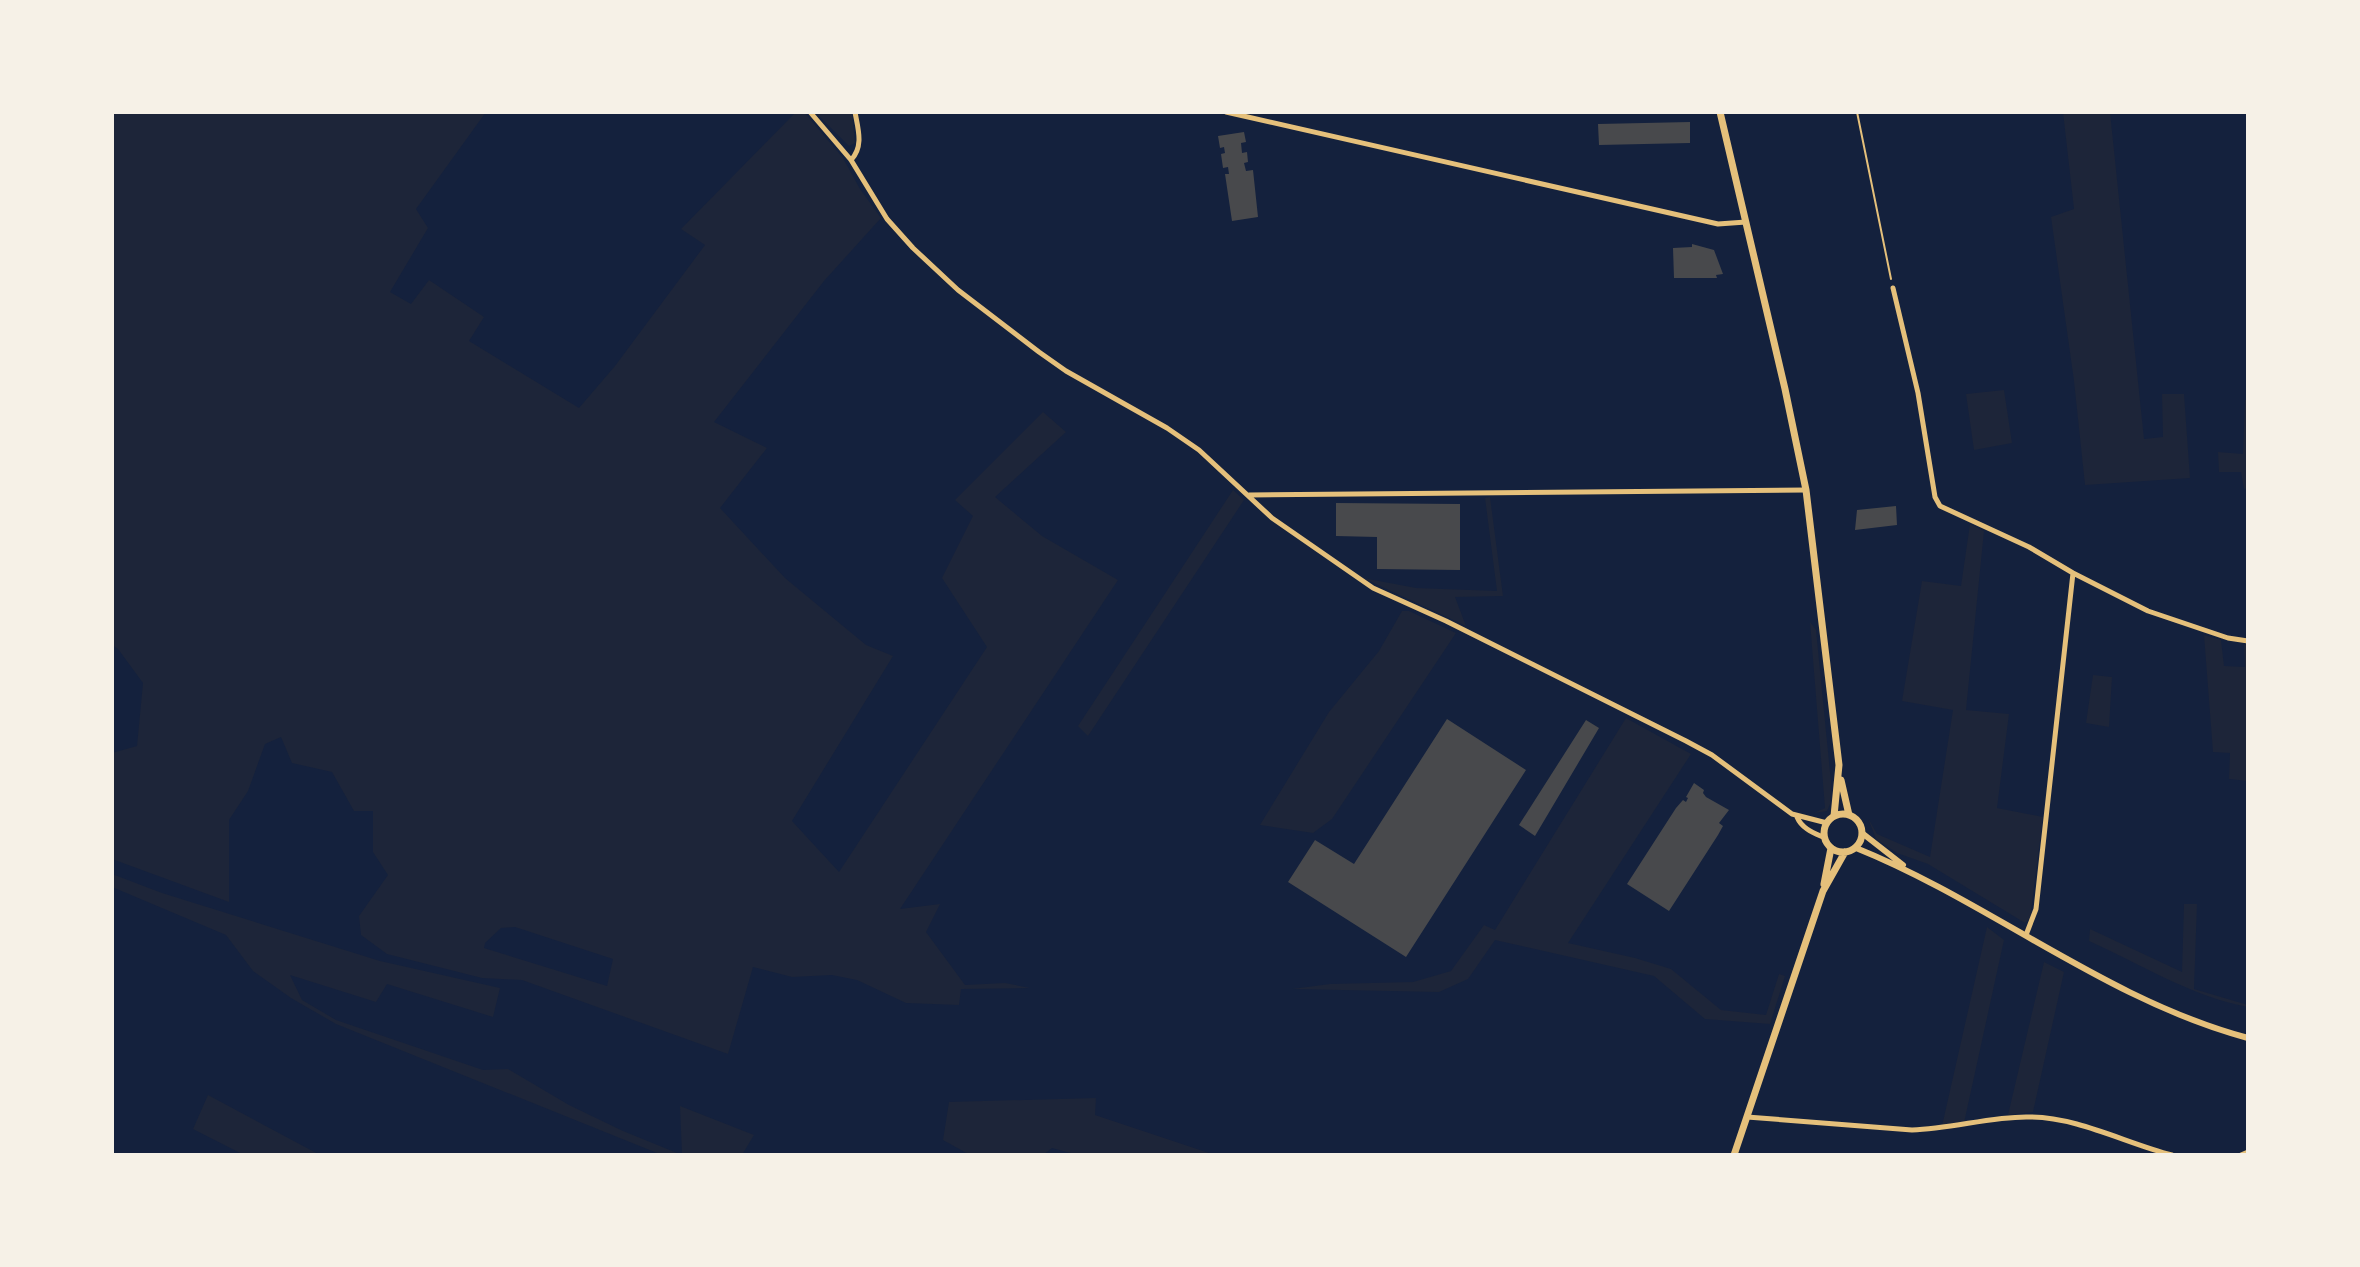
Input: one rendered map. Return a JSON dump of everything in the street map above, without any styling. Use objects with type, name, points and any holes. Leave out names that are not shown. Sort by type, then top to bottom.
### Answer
[{"type":"main road","points":[[1720,112],[1806,490],[1839,774],[1849,815]]},
{"type":"main road","points":[[1734,1155],[1823,891],[1831,848],[1825,838],[1827,823],[1834,816],[1839,774]]},
{"type":"main road","points":[[1831,848],[1845,852],[1856,848],[1862,833],[1859,822],[1849,815],[1834,816]]},
{"type":"main road","points":[[1823,891],[1845,852]]},
{"type":"street","points":[[810,112],[851,160],[887,219],[930,266],[1066,371],[1167,428],[1199,450],[1272,518],[1373,588],[1446,621],[1712,755],[1796,816],[1827,823]]},
{"type":"street","points":[[851,160],[859,146],[855,112]]},
{"type":"street","points":[[1226,112],[1718,224],[1746,222]]},
{"type":"street","points":[[1893,288],[1918,393],[1935,497],[1940,506],[2029,547],[2148,611],[2205,631],[2248,641]]},
{"type":"street","points":[[1249,495],[1806,490]]},
{"type":"street","points":[[2026,935],[2036,909],[2073,573]]},
{"type":"street","points":[[1796,816],[1809,831],[1825,838]]},
{"type":"street","points":[[1862,833],[1905,868]]},
{"type":"street","points":[[1856,848],[1905,868],[2149,1001],[2201,1023],[2248,1038]]},
{"type":"street","points":[[1747,1117],[1939,1130],[2026,1116],[2071,1123],[2172,1155]]},
{"type":"street","points":[[2241,1155],[2248,1152]]},
{"type":"path","points":[[1857,112],[1893,288]]},
{"type":"shaded area","points":[[112,112],[486,112],[416,209],[428,228],[390,292],[411,304],[429,280],[484,317],[469,341],[579,408],[615,366],[705,245],[681,229],[796,112],[804,112],[843,158],[881,218],[824,281],[714,422],[767,448],[720,508],[785,578],[866,645],[893,656],[792,821],[839,872],[987,647],[942,578],[973,516],[955,500],[1043,412],[1066,432],[995,497],[1042,536],[1118,580],[900,909],[940,904],[926,932],[965,985],[1005,983],[1030,988],[961,989],[959,1005],[906,1003],[857,980],[832,975],[792,977],[753,967],[728,1054],[522,980],[482,978],[387,954],[361,935],[359,916],[388,875],[373,852],[373,811],[354,811],[332,772],[292,763],[281,737],[265,744],[248,791],[229,820],[229,902],[112,859],[112,753],[137,746],[143,683],[112,645]],"holes":[[[515,927],[613,959],[607,986],[484,948],[485,943],[501,928]]]},
{"type":"shaded area","points":[[815,112],[852,112],[855,143],[849,146]]},
{"type":"shaded area","points":[[2063,112],[2110,112],[2144,439],[2163,437],[2162,394],[2184,394],[2190,478],[2085,485],[2051,217],[2074,209]]},
{"type":"shaded area","points":[[2004,390],[2012,443],[1974,450],[1966,394]]},
{"type":"shaded area","points":[[2245,400],[2248,400],[2248,488],[2244,489],[2241,472],[2219,472],[2218,452],[2243,454]]},
{"type":"shaded area","points":[[1233,490],[1244,500],[1088,736],[1078,726]]},
{"type":"shaded area","points":[[1490,497],[1503,596],[1455,597],[1466,626],[1363,578],[1416,588],[1497,591],[1485,498]]},
{"type":"shaded area","points":[[1970,524],[1984,531],[1966,710],[2009,714],[1997,808],[2043,817],[2030,918],[2025,923],[1928,864],[1897,853],[1876,839],[1868,818],[1877,834],[1930,857],[1953,710],[1902,701],[1922,581],[1961,586]]},
{"type":"shaded area","points":[[1402,611],[1409,611],[1456,633],[1332,819],[1313,833],[1260,825],[1329,712],[1379,651]]},
{"type":"shaded area","points":[[1810,622],[1816,630],[1831,782],[1827,811],[1814,813],[1825,808]]},
{"type":"shaded area","points":[[2204,635],[2221,640],[2224,666],[2245,667],[2244,644],[2248,645],[2248,781],[2229,779],[2230,753],[2213,752]]},
{"type":"shaded area","points":[[2093,675],[2112,677],[2109,727],[2086,723]]},
{"type":"shaded area","points":[[1626,718],[1691,754],[1568,943],[1671,969],[1721,1010],[1766,1015],[1779,974],[1785,976],[1770,1024],[1705,1019],[1654,976],[1495,940],[1468,979],[1439,992],[1292,989],[1330,984],[1413,982],[1451,971],[1484,925],[1495,930]]},
{"type":"shaded area","points":[[112,874],[162,893],[380,961],[500,988],[493,1017],[387,984],[376,1002],[290,975],[302,1000],[336,1020],[483,1070],[508,1069],[569,1105],[682,1155],[662,1155],[336,1024],[253,971],[226,935],[112,887]]},
{"type":"shaded area","points":[[2184,904],[2197,904],[2194,989],[2248,1007],[2187,988],[2089,941],[2090,929],[2182,972]]},
{"type":"shaded area","points":[[1987,927],[2004,940],[1964,1123],[1942,1126]]},
{"type":"shaded area","points":[[2044,962],[2064,972],[2033,1112],[2008,1115]]},
{"type":"shaded area","points":[[208,1095],[320,1155],[244,1155],[193,1129]]},
{"type":"shaded area","points":[[1096,1098],[1095,1115],[1215,1155],[1078,1155],[1052,1148],[1043,1155],[970,1155],[943,1140],[949,1102]]},
{"type":"shaded area","points":[[680,1106],[754,1135],[742,1155],[682,1155]]},
{"type":"building","points":[[1690,122],[1690,143],[1599,145],[1598,124]]},
{"type":"building","points":[[1244,132],[1246,142],[1241,143],[1242,153],[1247,152],[1248,162],[1244,163],[1246,171],[1253,170],[1258,217],[1232,221],[1225,174],[1229,174],[1228,167],[1223,168],[1221,154],[1225,153],[1224,147],[1220,148],[1218,136]]},
{"type":"building","points":[[1692,244],[1714,250],[1723,274],[1716,275],[1717,278],[1674,278],[1673,248],[1692,247]]},
{"type":"building","points":[[1336,503],[1460,504],[1460,570],[1377,569],[1377,537],[1336,536]]},
{"type":"building","points":[[1896,506],[1897,525],[1855,530],[1857,510]]},
{"type":"building","points":[[1447,719],[1526,770],[1406,957],[1288,882],[1315,840],[1354,864]]},
{"type":"building","points":[[1586,720],[1599,728],[1535,836],[1519,825]]},
{"type":"building","points":[[1694,783],[1704,790],[1706,797],[1729,810],[1719,823],[1723,826],[1718,835],[1669,911],[1627,884],[1676,808],[1683,800],[1686,802]]}]
